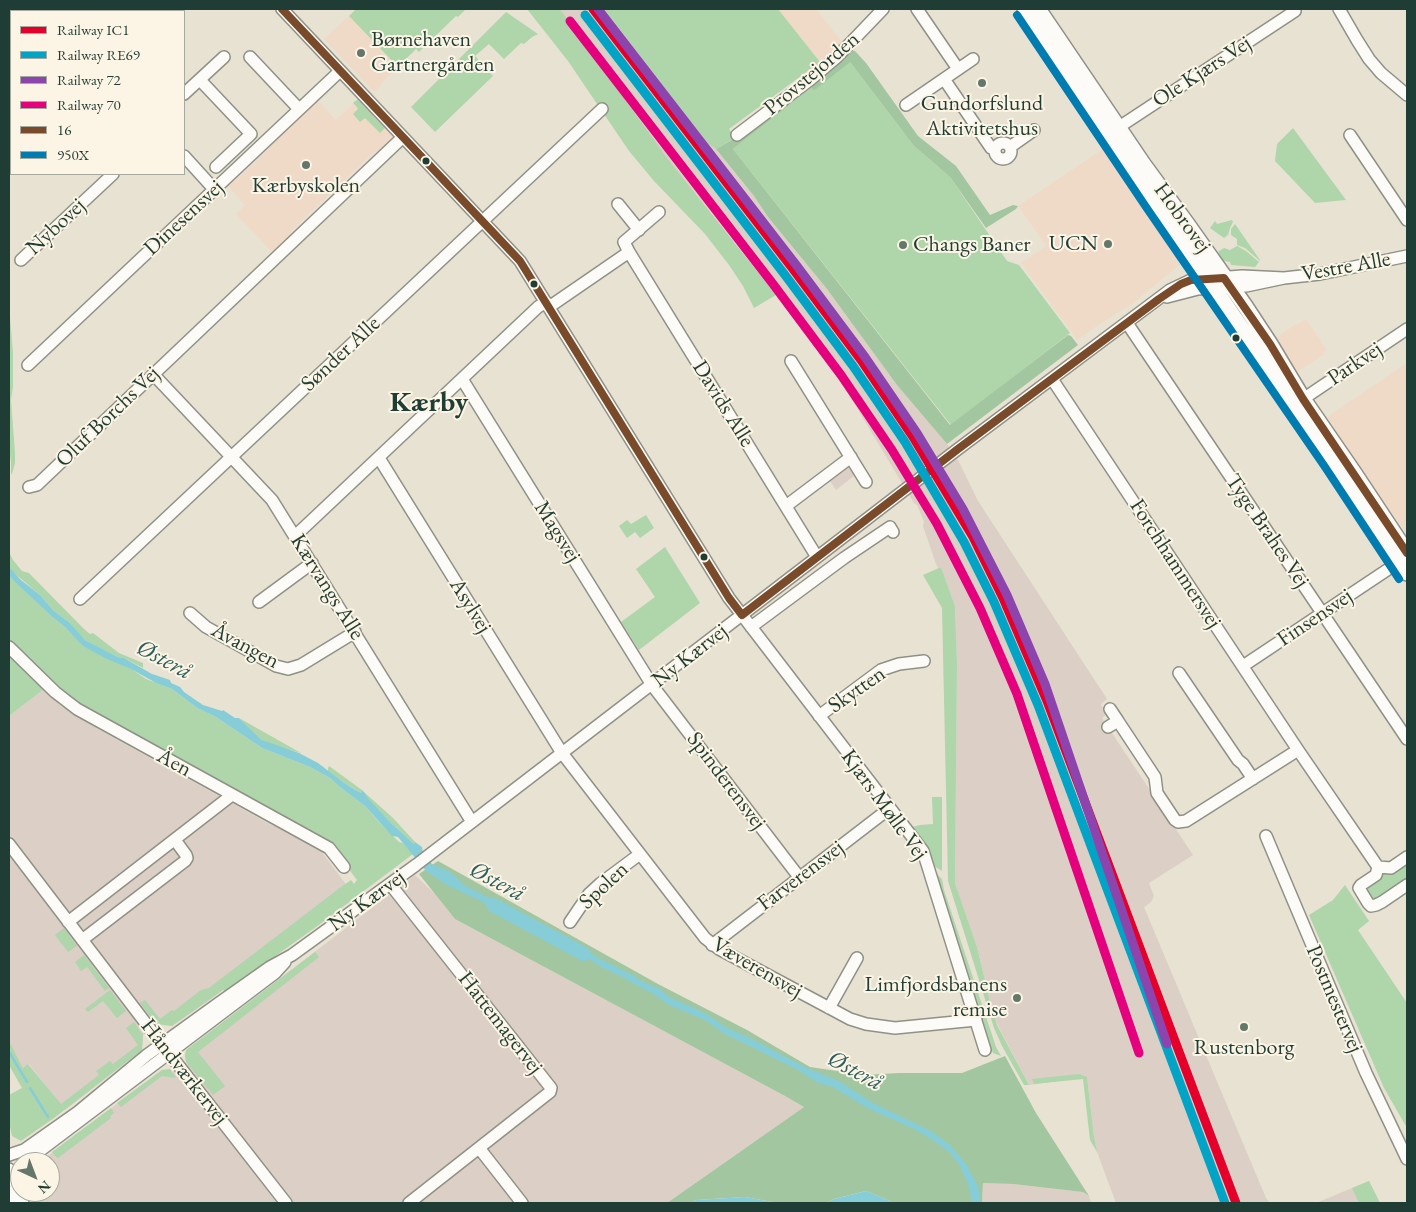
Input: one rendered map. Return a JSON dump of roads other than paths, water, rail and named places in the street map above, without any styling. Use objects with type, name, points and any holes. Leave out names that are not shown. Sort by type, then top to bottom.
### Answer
[{"type":"main road","name":"Hobrovej","points":[[1025,9],[1114,131],[1220,283],[1333,461],[1406,561]]},
{"type":"main road","name":"Hobrovej","points":[[1038,9],[1114,131]]},
{"type":"main road","name":"Hobrovej","points":[[1220,283],[1270,344],[1303,399],[1354,472],[1406,561]]},
{"type":"street","name":"Provstejorden","points":[[737,135],[837,58],[884,9]]},
{"type":"street","points":[[917,9],[958,69]]},
{"type":"street","points":[[1340,9],[1372,63],[1407,95]]},
{"type":"street","name":"Kjærs Mølle Vej","points":[[285,10],[520,261],[729,598],[923,851],[985,1050]]},
{"type":"street","name":"Ole Kjærs Vej","points":[[1114,131],[1295,11]]},
{"type":"street","points":[[185,93],[224,57]]},
{"type":"street","points":[[250,57],[299,109]]},
{"type":"street","points":[[906,105],[973,60]]},
{"type":"street","name":"Dinesensvej","points":[[28,366],[340,70]]},
{"type":"street","points":[[944,79],[991,148],[995,149],[997,145],[1002,143],[1006,143],[1010,147],[1034,130]]},
{"type":"street","points":[[200,80],[262,145]]},
{"type":"street","name":"Sønder Alle","points":[[80,600],[602,109]]},
{"type":"street","points":[[216,167],[251,134]]},
{"type":"street","points":[[1350,135],[1407,220]]},
{"type":"street","name":"Oluf Borchs Vej","points":[[29,487],[37,485],[403,138]]},
{"type":"street","points":[[185,157],[214,189]]},
{"type":"street","name":"Nybovej","points":[[21,260],[112,175]]},
{"type":"street","points":[[618,204],[639,230]]},
{"type":"street","points":[[296,536],[538,307],[548,304],[629,252],[624,242],[659,212]]},
{"type":"street","name":"Davids Alle","points":[[629,252],[817,557]]},
{"type":"street","name":"Vestre Alle","points":[[1220,283],[1246,286],[1284,278],[1320,274],[1407,256]]},
{"type":"street","name":"Ny Kærvej","points":[[37,1152],[270,966],[292,955],[431,854],[958,449],[1158,300],[1181,284],[1192,280],[1220,283]]},
{"type":"street","name":"Tyge Brahes Vej","points":[[1127,323],[1407,739]]},
{"type":"street","name":"Parkvej","points":[[1303,399],[1407,329]]},
{"type":"street","points":[[791,361],[866,482]]},
{"type":"street","name":"Kærvangs Alle","points":[[153,374],[272,500],[472,822]]},
{"type":"street","name":"Magsvej","points":[[462,379],[652,685]]},
{"type":"street","name":"Forchhammersvej","points":[[1052,379],[1298,750],[1378,867]]},
{"type":"street","points":[[786,506],[851,457]]},
{"type":"street","name":"Asylvej","points":[[379,458],[562,753]]},
{"type":"street","name":"Ny Kærvej","points":[[752,627],[844,558],[890,527],[893,532]]},
{"type":"street","points":[[259,602],[312,563]]},
{"type":"street","name":"Finsensvej","points":[[1242,666],[1387,570]]},
{"type":"street","name":"Åvangen","points":[[190,613],[206,627],[276,666],[288,669],[301,665],[355,632]]},
{"type":"street","name":"Åen","points":[[10,648],[55,692],[77,709],[329,848],[344,867]]},
{"type":"street","name":"Skytten","points":[[819,716],[881,670],[900,664],[924,661]]},
{"type":"street","points":[[1180,673],[1238,760],[1253,779]]},
{"type":"street","name":"Spinderensvej","points":[[652,685],[799,877]]},
{"type":"street","points":[[1110,709],[1113,724],[1155,777],[1158,793],[1178,822],[1186,822],[1298,750]]},
{"type":"street","name":"Væverensvej","points":[[562,753],[712,945],[850,1019],[866,1024],[895,1028],[976,1020]]},
{"type":"street","points":[[68,922],[232,795]]},
{"type":"street","name":"Farverensvej","points":[[712,945],[890,808]]},
{"type":"street","name":"Postmestervej","points":[[1266,836],[1366,1074],[1407,1160]]},
{"type":"street","points":[[82,940],[186,861],[186,855],[175,840]]},
{"type":"street","name":"Håndværkervej","points":[[9,844],[165,1049],[286,1203]]},
{"type":"street","name":"Spolen","points":[[570,922],[589,894],[640,854]]},
{"type":"street","points":[[1407,857],[1390,868],[1378,867],[1376,874],[1361,885],[1360,892],[1371,906],[1382,902],[1407,885]]},
{"type":"street","name":"Hattemagervej","points":[[390,884],[551,1088],[550,1092],[410,1203]]},
{"type":"street","points":[[829,1008],[856,958]]},
{"type":"street","name":"Ny Kærvej","points":[[9,1155],[24,1150],[78,1112],[117,1079],[165,1049]]},
{"type":"street","points":[[479,1148],[522,1203]]},
{"type":"street","points":[[9,1170],[23,1203]]},
{"type":"street","points":[[9,1192],[15,1203]]},
{"type":"water","points":[[9,567],[21,580],[40,595],[54,611],[69,622],[85,640],[118,657],[124,658],[152,674],[170,680],[171,683],[180,687],[203,705],[223,710],[235,718],[239,718],[262,740],[299,753],[318,763],[354,789],[361,793],[362,790],[391,823],[414,844],[415,842],[422,847],[423,853],[432,864],[450,872],[464,885],[489,898],[506,904],[532,921],[560,934],[600,959],[660,989],[669,997],[705,1013],[727,1028],[807,1068],[839,1081],[873,1103],[931,1131],[950,1145],[966,1164],[978,1186],[981,1203],[972,1203],[969,1187],[959,1164],[949,1152],[933,1140],[912,1128],[867,1108],[833,1087],[818,1083],[798,1070],[723,1033],[705,1020],[669,1005],[652,993],[601,967],[565,943],[531,928],[509,913],[447,885],[426,871],[398,837],[392,836],[365,806],[330,778],[310,767],[262,748],[216,717],[197,708],[172,689],[156,683],[83,646],[9,576]]},
{"type":"water","points":[[866,1191],[891,1203],[826,1203],[834,1199]]},
{"type":"water","points":[[745,1197],[778,1203],[691,1203],[696,1200]]},
{"type":"waterway","name":"Østerå","points":[[493,905],[584,954]]},
{"type":"waterway","points":[[9,1052],[27,1082]]},
{"type":"waterway","points":[[30,1088],[48,1117]]},
{"type":"rail line","name":"IC1","points":[[593,9],[861,360],[913,437],[973,537],[1003,598],[1047,701],[1236,1203]]},
{"type":"rail line","name":"72","points":[[598,9],[865,357],[917,433],[963,509],[1007,595],[1045,684],[1167,1044]]},
{"type":"rail line","name":"RE69","points":[[585,15],[853,366],[905,442],[964,542],[994,602],[1038,705],[1225,1203]]},
{"type":"rail line","name":"70","points":[[570,21],[841,375],[892,450],[937,524],[980,608],[1017,694],[1139,1053]]},
{"type":"place","name":"Børnehaven Gartnergården","points":[[361,53]]},
{"type":"place","name":"Gundorfslund Aktivitetshus","points":[[982,83]]},
{"type":"place","name":"Kærbyskolen","points":[[306,165]]},
{"type":"place","name":"UCN","points":[[1108,244]]},
{"type":"place","name":"Changs Baner","points":[[903,245]]},
{"type":"place","name":"Limfjordsbanens remise","points":[[1017,998]]},
{"type":"place","name":"Rustenborg","points":[[1244,1027]]},
{"type":"district","name":"Kærby","points":[[429,403]]}]
